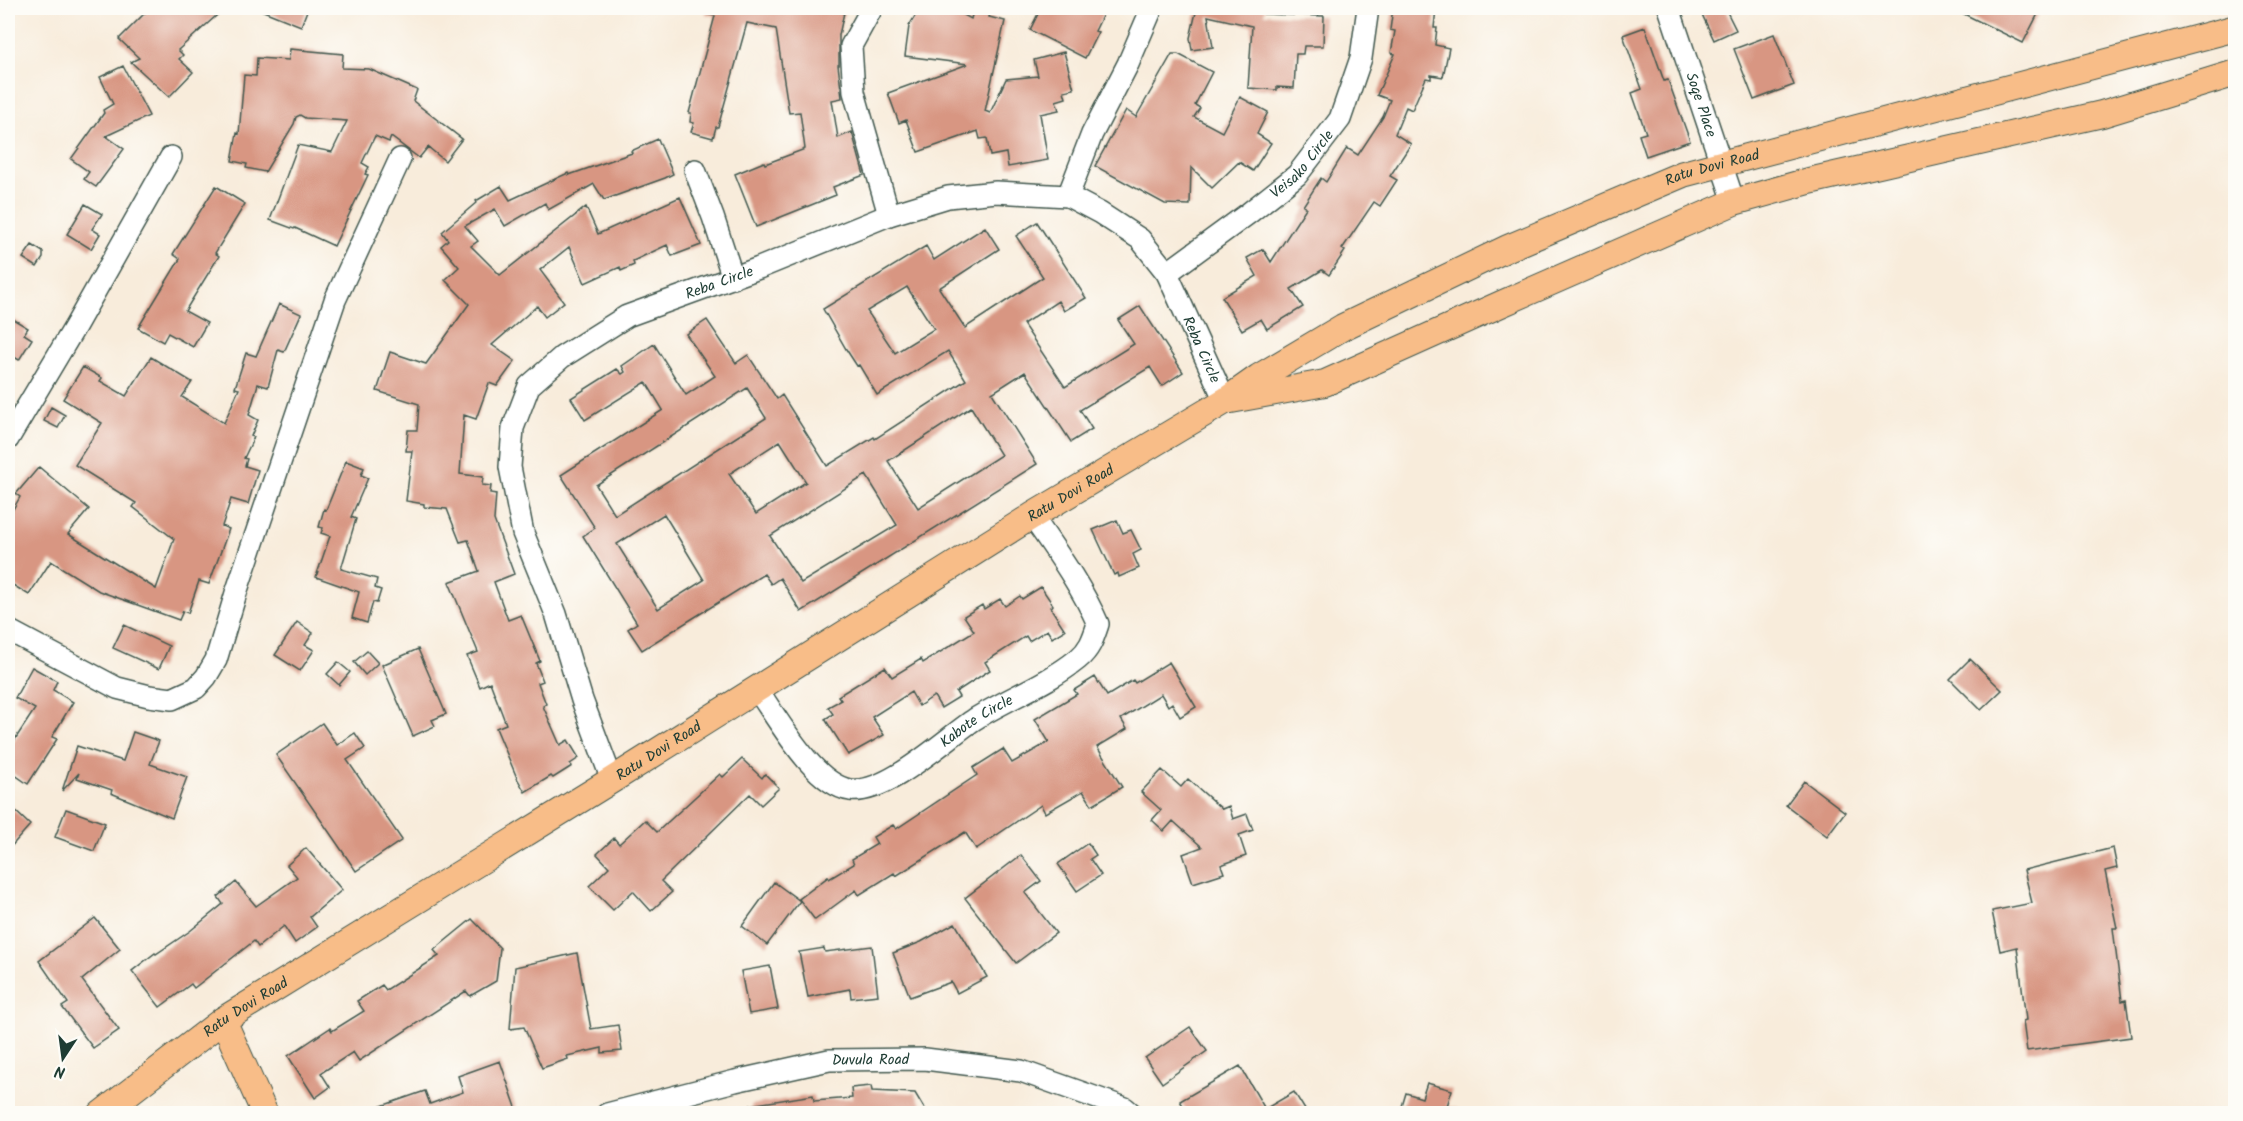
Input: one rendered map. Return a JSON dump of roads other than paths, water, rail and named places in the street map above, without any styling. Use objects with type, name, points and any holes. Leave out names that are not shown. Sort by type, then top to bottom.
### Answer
[{"type":"main road","name":"Ratu Dovi Road","points":[[101,1113],[223,1020],[612,780],[1032,516],[1225,401],[1343,327],[1588,212],[1683,174],[2235,28]]},
{"type":"main road","name":"Ratu Dovi Road","points":[[1225,401],[1325,383],[1501,303],[1734,202],[1821,179],[2102,114],[2235,73]]},
{"type":"main road","points":[[223,1020],[265,1113]]},
{"type":"street","points":[[872,8],[851,46],[854,92],[889,215]]},
{"type":"street","points":[[1068,196],[1092,134],[1128,64],[1152,8]]},
{"type":"street","name":"Veisako Circle","points":[[1167,273],[1297,175],[1340,119],[1361,58],[1368,8]]},
{"type":"street","name":"Soqe Place","points":[[1669,8],[1734,202]]},
{"type":"street","points":[[8,439],[171,157]]},
{"type":"street","points":[[8,630],[117,688],[149,696],[172,699],[196,688],[206,677],[216,660],[236,593],[335,300],[400,159]]},
{"type":"street","points":[[695,170],[733,278]]},
{"type":"street","name":"Reba Circle","points":[[612,780],[582,700],[556,614],[523,533],[510,467],[513,428],[529,386],[562,357],[627,316],[733,278],[889,215],[958,196],[996,192],[1068,196],[1140,239],[1167,273],[1225,401]]},
{"type":"street","name":"Kabote Circle","points":[[756,688],[813,768],[829,782],[850,790],[869,788],[922,760],[975,719],[1036,686],[1077,659],[1090,646],[1098,624],[1089,602],[1032,516]]},
{"type":"street","name":"Duvula Road","points":[[607,1113],[735,1080],[829,1060],[925,1059],[1021,1071],[1125,1108],[1132,1113]]}]
